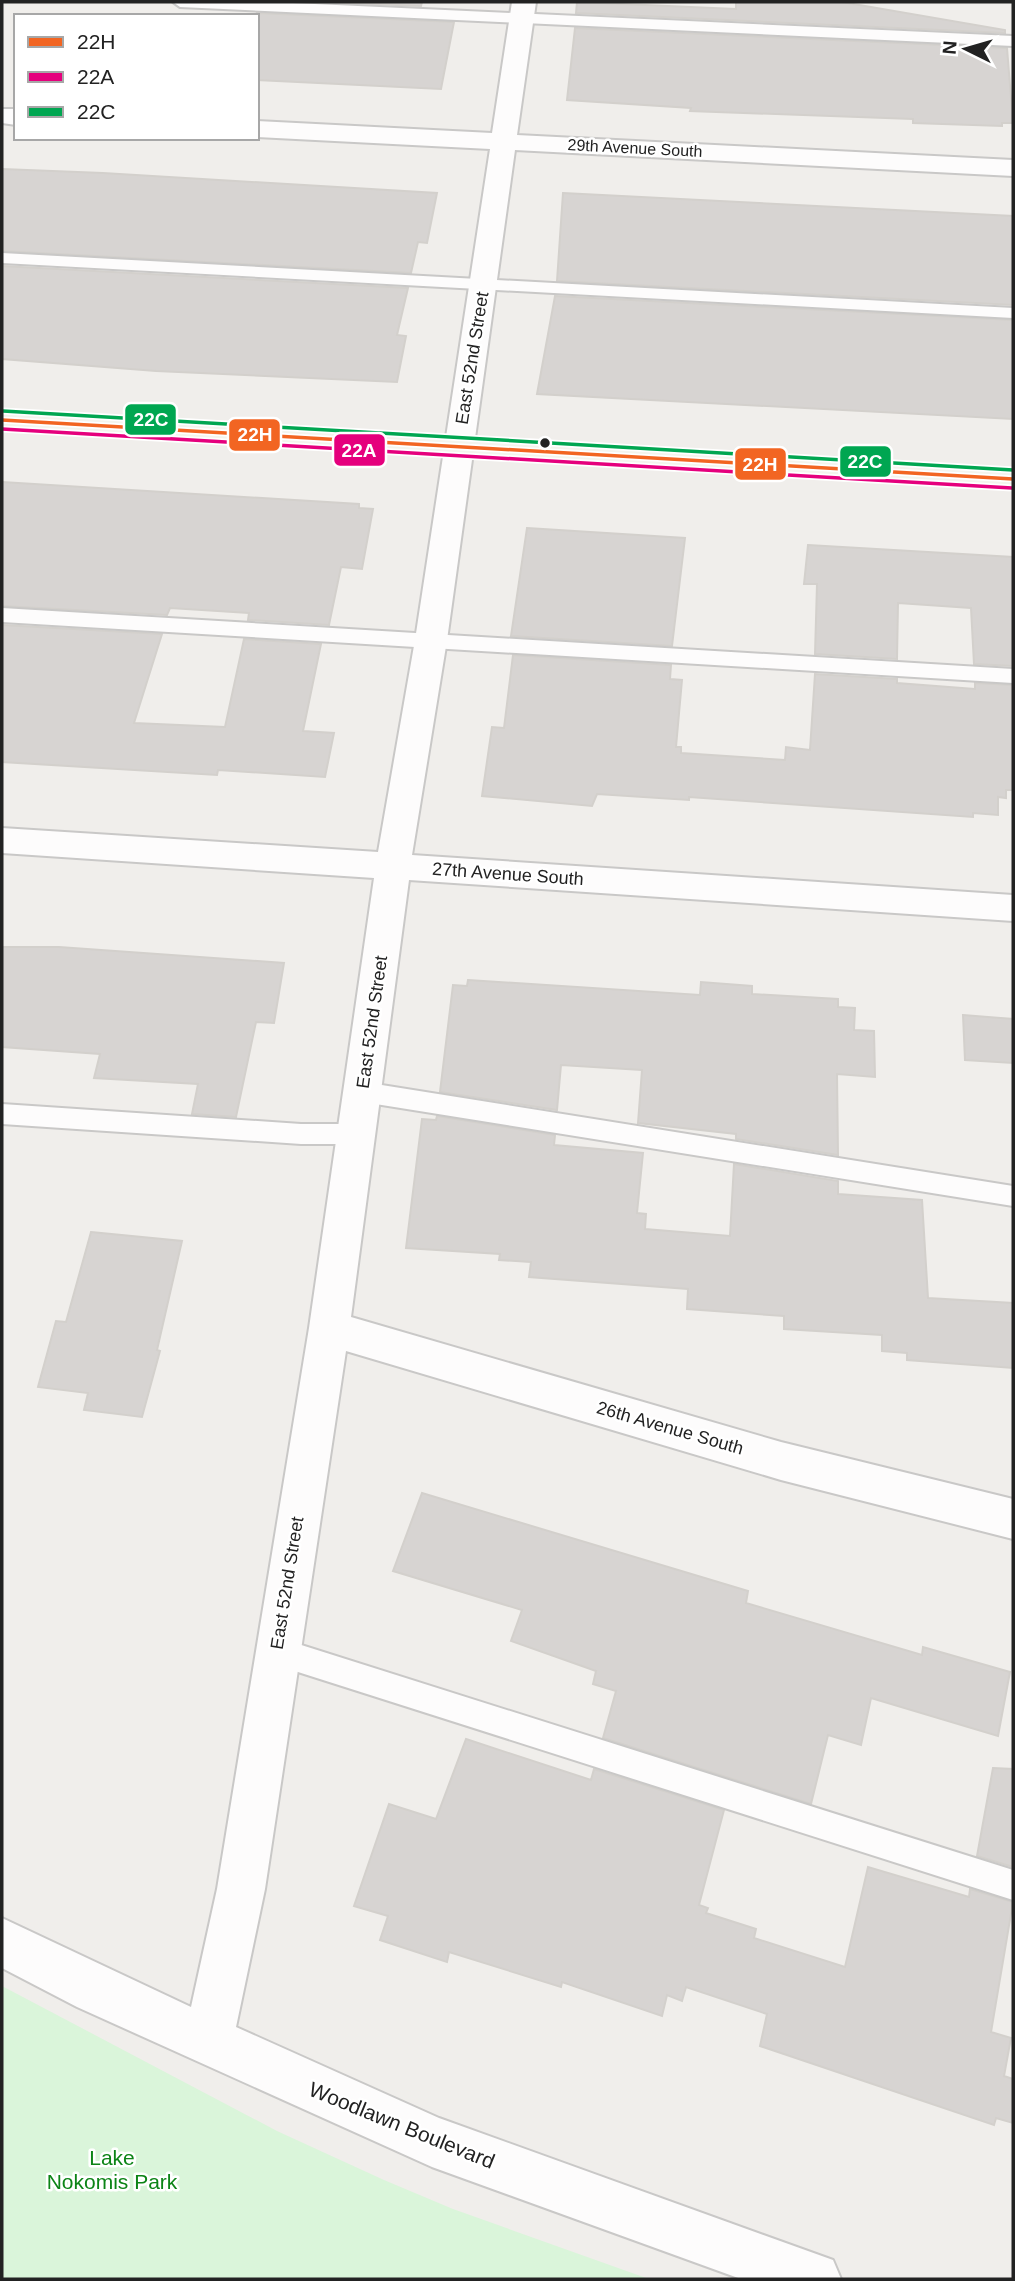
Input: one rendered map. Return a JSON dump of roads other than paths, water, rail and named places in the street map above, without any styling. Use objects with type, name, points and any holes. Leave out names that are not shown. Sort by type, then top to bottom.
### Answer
[{"type":"street","name":"East 52nd Street","points":[[206,2040],[221,1988],[241,1889],[276,1651],[329,1328],[393,866],[431,640],[523,9]]},
{"type":"street","name":"29th Avenue South","points":[[259,129],[1013,168]]},
{"type":"street","points":[[2,420],[1013,479]]},
{"type":"street","name":"27th Avenue South","points":[[2,839],[1013,908]]},
{"type":"street","name":"26th Avenue South","points":[[329,1328],[781,1461],[1013,1519]]},
{"type":"street","name":"Woodlawn Boulevard","points":[[2,1942],[206,2040],[432,2141],[814,2279]]},
{"type":"lane","points":[[180,2],[523,9],[1013,41]]},
{"type":"lane","points":[[2,258],[1013,313]]},
{"type":"lane","points":[[2,615],[1013,676]]},
{"type":"lane","points":[[363,1091],[1013,1196]]},
{"type":"lane","points":[[2,1114],[301,1134],[357,1134]]},
{"type":"lane","points":[[276,1651],[1013,1885]]},
{"type":"park label","name":"Lake Nokomis Park","points":[[112,2169]]}]
